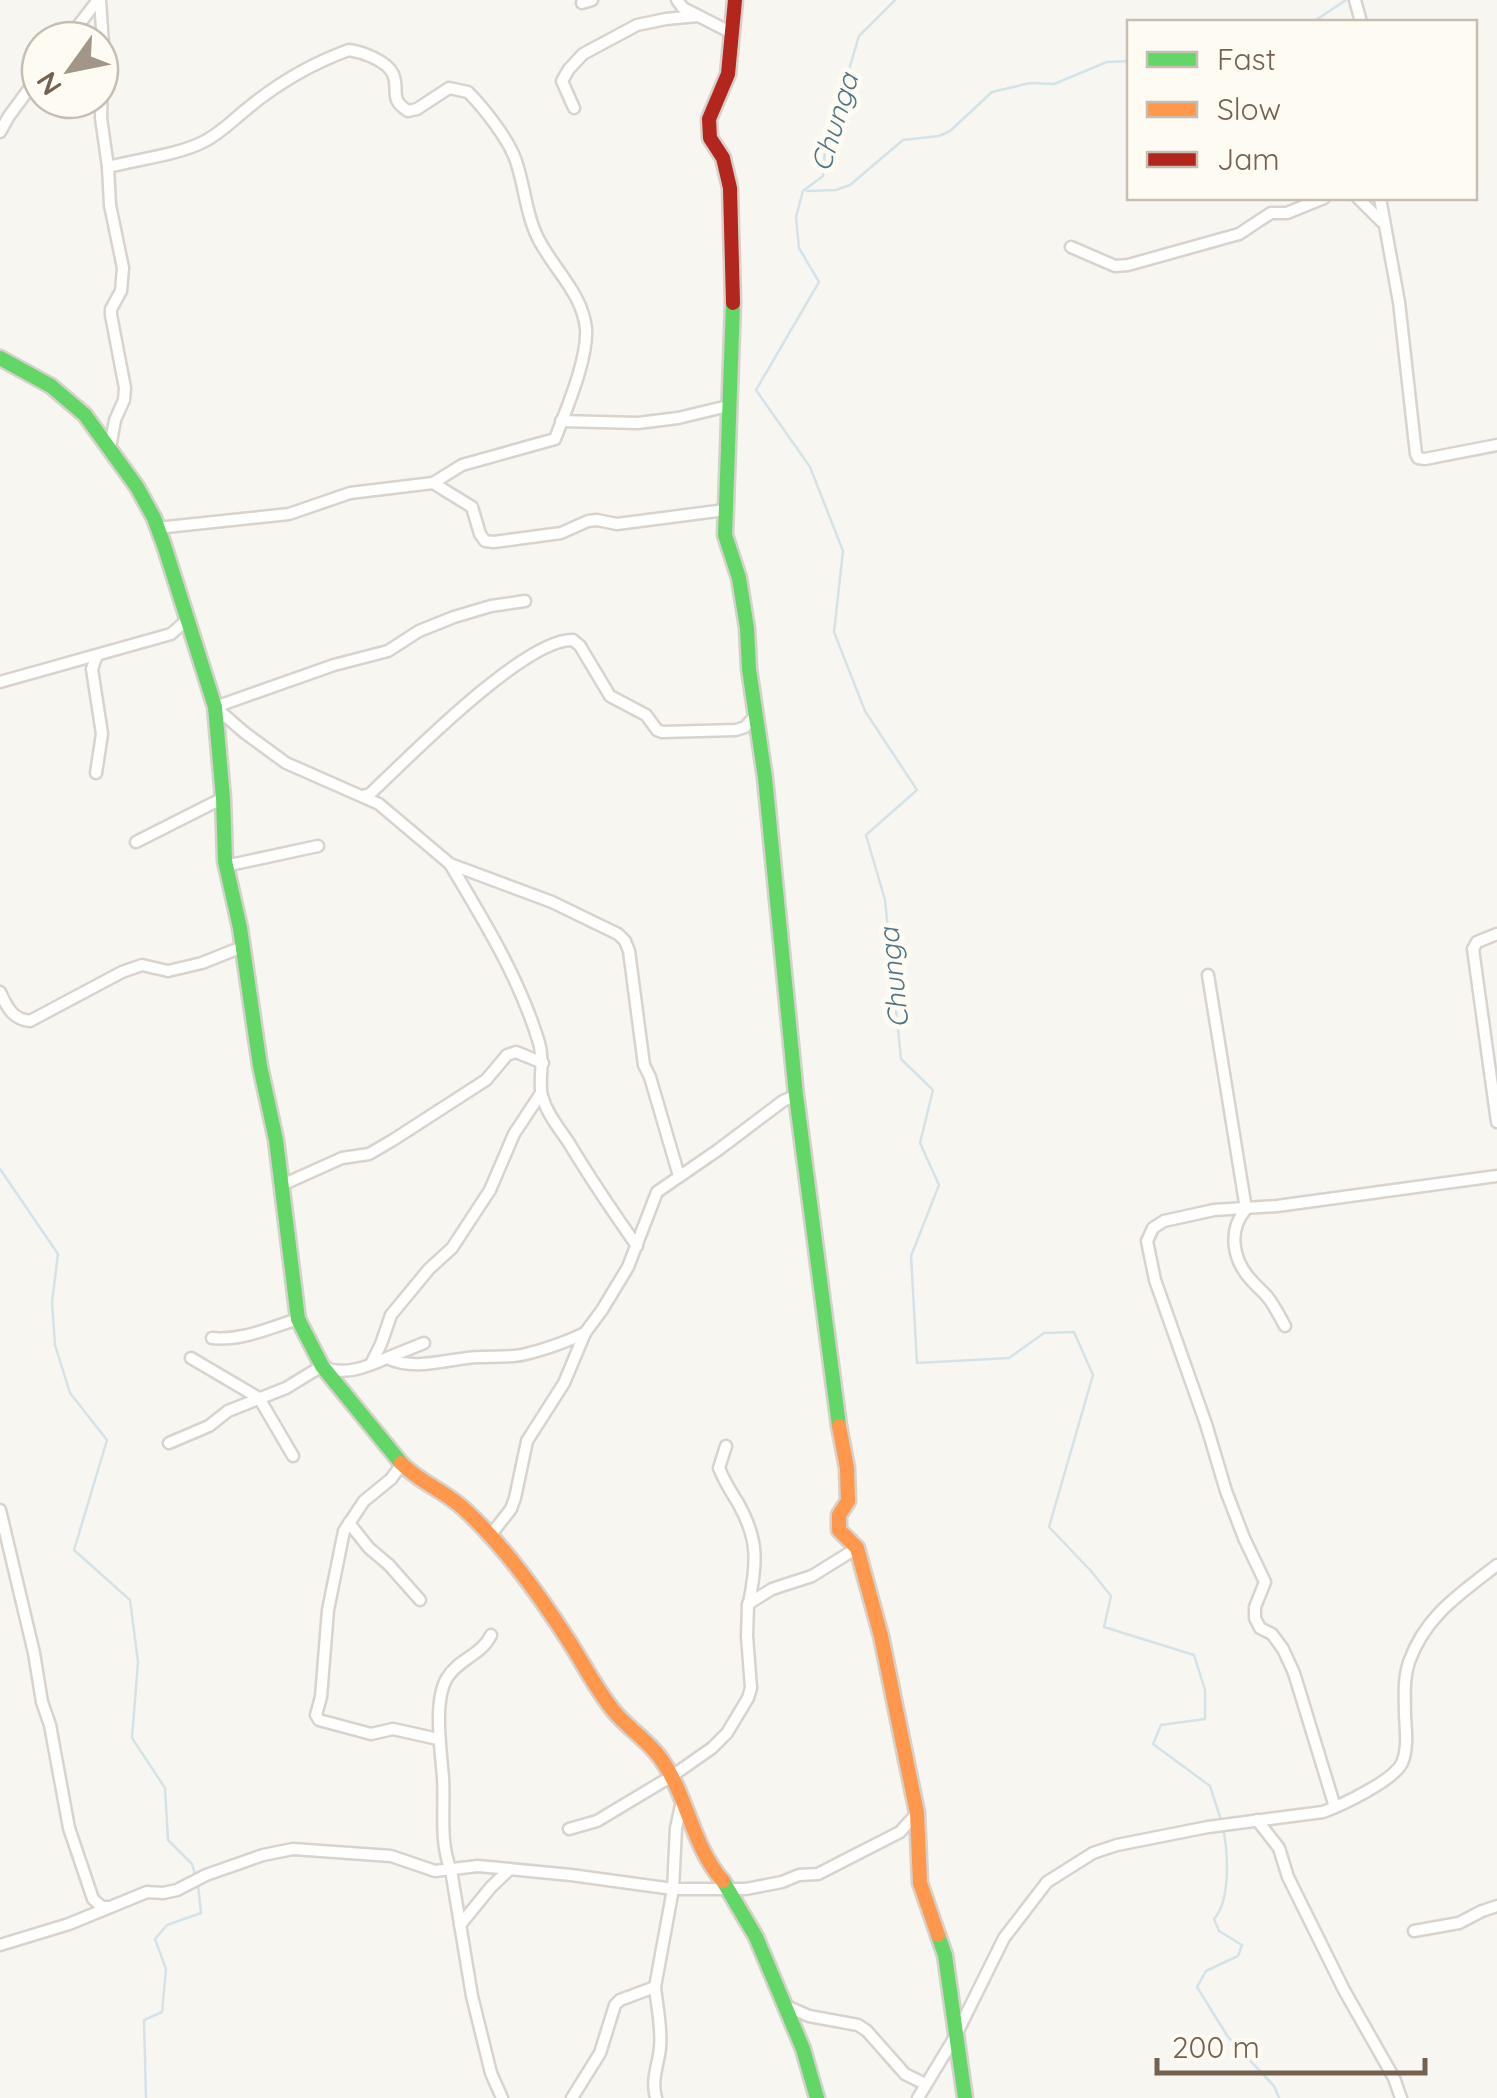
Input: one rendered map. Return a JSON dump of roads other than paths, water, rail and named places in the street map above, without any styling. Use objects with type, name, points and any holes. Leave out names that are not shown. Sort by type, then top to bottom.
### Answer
[{"type":"street","points":[[84,20],[99,0]]},
{"type":"street","points":[[99,0],[103,44],[101,118],[110,205],[123,268],[121,291],[111,315],[125,388],[110,448]]},
{"type":"street","points":[[677,0],[683,8],[732,32]]},
{"type":"street","points":[[735,0],[728,74],[709,119],[710,138],[723,158],[730,188],[733,322],[725,535],[747,628],[796,1096],[835,1404],[847,1468],[848,1501],[839,1515],[839,1530],[858,1548],[881,1636],[918,1813],[918,1873],[946,1955],[965,2098]]},
{"type":"street","points":[[574,108],[562,81],[583,54],[644,22],[698,16]]},
{"type":"street","points":[[108,167],[204,142],[298,74],[348,50],[370,56],[390,70],[398,104],[408,111],[449,88],[468,92],[512,152],[537,237],[568,283],[586,324],[575,384],[555,440],[462,465],[433,484],[350,493],[289,514],[157,528]]},
{"type":"street","points":[[0,132],[20,101]]},
{"type":"street","points":[[1071,246],[1115,266],[1128,266],[1239,234],[1271,214],[1287,213],[1319,200]]},
{"type":"street","points":[[1360,200],[1384,224]]},
{"type":"street","points":[[1380,200],[1399,302],[1416,454],[1424,460],[1497,445]]},
{"type":"street","points":[[0,358],[33,374],[69,400],[110,448],[138,487],[157,528],[188,619],[214,707],[226,866],[276,1140],[298,1320],[322,1366],[402,1464],[461,1506],[489,1536],[548,1609],[614,1712],[652,1746],[672,1776],[700,1847],[749,1922],[803,2049],[817,2098]]},
{"type":"street","points":[[561,422],[638,423],[728,406]]},
{"type":"street","points":[[433,484],[472,507],[480,534],[485,541],[494,542],[562,533],[597,520],[617,524],[725,510]]},
{"type":"street","points":[[214,707],[388,651],[419,631],[454,617],[525,601]]},
{"type":"street","points":[[0,682],[171,634],[188,619]]},
{"type":"street","points":[[362,796],[370,794],[499,677],[560,641],[569,640],[580,646],[610,696],[646,715],[662,732],[736,730],[755,716]]},
{"type":"street","points":[[96,773],[102,734],[92,669],[98,655]]},
{"type":"street","points":[[214,707],[286,763],[379,804],[450,864],[497,944],[540,1045],[544,1063],[541,1093],[514,1134],[490,1190],[452,1248],[390,1315],[371,1365]]},
{"type":"street","points":[[136,842],[223,798]]},
{"type":"street","points":[[226,866],[318,846]]},
{"type":"street","points":[[450,864],[552,902],[625,940],[630,951],[644,1065],[679,1176]]},
{"type":"street","points":[[1497,934],[1478,942],[1473,949],[1497,1122]]},
{"type":"street","points":[[0,992],[10,1012],[20,1020],[30,1020],[122,972],[142,966],[168,971],[242,947]]},
{"type":"street","points":[[1208,976],[1246,1209],[1234,1225],[1233,1239],[1248,1278],[1268,1297],[1285,1326]]},
{"type":"street","points":[[282,1185],[342,1158],[381,1148],[486,1080],[507,1055],[516,1052],[544,1063]]},
{"type":"street","points":[[541,1093],[552,1118],[637,1246]]},
{"type":"street","points":[[489,1536],[511,1508],[518,1491],[527,1441],[564,1383],[586,1332],[616,1288],[657,1192],[782,1101],[796,1096]]},
{"type":"street","points":[[1335,1808],[1294,1673],[1283,1648],[1272,1634],[1260,1628],[1255,1618],[1265,1582],[1226,1491],[1155,1280],[1147,1241],[1153,1228],[1164,1221],[1214,1210],[1497,1176]]},
{"type":"street","points":[[212,1338],[245,1337],[298,1320]]},
{"type":"street","points":[[387,1358],[416,1364],[512,1356],[586,1332]]},
{"type":"street","points":[[322,1366],[332,1371],[371,1365],[424,1344]]},
{"type":"street","points":[[191,1358],[259,1398],[293,1456]]},
{"type":"street","points":[[169,1443],[200,1431],[228,1411],[286,1388],[322,1366]]},
{"type":"street","points":[[569,1829],[597,1821],[695,1762],[727,1733],[748,1698],[748,1604],[756,1546],[720,1468],[726,1446]]},
{"type":"street","points":[[402,1464],[391,1479],[364,1501],[342,1540],[328,1610],[317,1718],[371,1734],[393,1729],[438,1740]]},
{"type":"street","points":[[0,1510],[50,1725],[69,1828],[93,1899],[109,1908]]},
{"type":"street","points":[[349,1523],[420,1600]]},
{"type":"street","points":[[748,1604],[772,1589],[812,1576],[858,1548]]},
{"type":"street","points":[[918,2098],[956,2035],[1004,1938],[1047,1882],[1093,1853],[1117,1845],[1323,1812],[1395,1772],[1403,1762],[1406,1745],[1406,1673],[1422,1633],[1433,1618],[1497,1565]]},
{"type":"street","points":[[491,1635],[444,1684],[438,1740],[445,1842],[482,2038],[502,2098]]},
{"type":"street","points":[[656,2098],[653,2077],[660,2035],[655,1988],[673,1889],[676,1828],[682,1800]]},
{"type":"street","points":[[0,1945],[69,1924],[147,1892],[176,1890],[263,1855],[293,1850],[391,1856],[435,1871],[478,1866],[673,1889],[746,1889],[818,1874],[900,1832],[918,1813]]},
{"type":"street","points":[[1256,1820],[1280,1848],[1288,1877],[1401,2098]]},
{"type":"street","points":[[460,1925],[510,1869]]},
{"type":"street","points":[[1414,1931],[1459,1922],[1497,1906]]},
{"type":"street","points":[[572,2098],[600,2053],[615,2005],[655,1988]]},
{"type":"street","points":[[786,2006],[809,2016],[858,2025],[905,2074],[925,2084]]},
{"type":"waterway","name":"Chunga","points":[[895,0],[859,36],[825,150],[823,176],[803,191],[796,217],[799,248],[819,282],[756,390],[810,467],[843,551],[834,632],[865,711],[917,790],[866,835],[885,900],[901,1059],[933,1090],[920,1143],[939,1185],[911,1256],[917,1363],[1009,1358],[1044,1333],[1074,1332],[1093,1375],[1049,1527],[1111,1596],[1104,1627],[1194,1655],[1205,1690],[1205,1719],[1161,1725],[1153,1744],[1210,1786],[1221,1820]]},
{"type":"waterway","points":[[1316,20],[1346,0]]},
{"type":"waterway","points":[[807,191],[836,190],[850,185],[903,140],[950,131],[992,92],[1030,83],[1054,84],[1107,62],[1127,61]]},
{"type":"waterway","points":[[0,1169],[58,1254],[52,1302],[55,1345],[70,1393],[107,1440],[74,1550],[130,1600],[138,1662],[132,1738],[165,1788],[168,1840],[192,1864],[196,1877]]},
{"type":"waterway","name":"Chunga","points":[[1223,1828],[1226,1888],[1214,1919],[1219,1931],[1242,1945],[1238,1956],[1206,1971],[1197,1987],[1228,2037],[1274,2086],[1279,2098]]},
{"type":"waterway","points":[[146,2098],[144,2020],[162,2012],[166,1969],[155,1939],[167,1925],[201,1913],[198,1885]]}]
